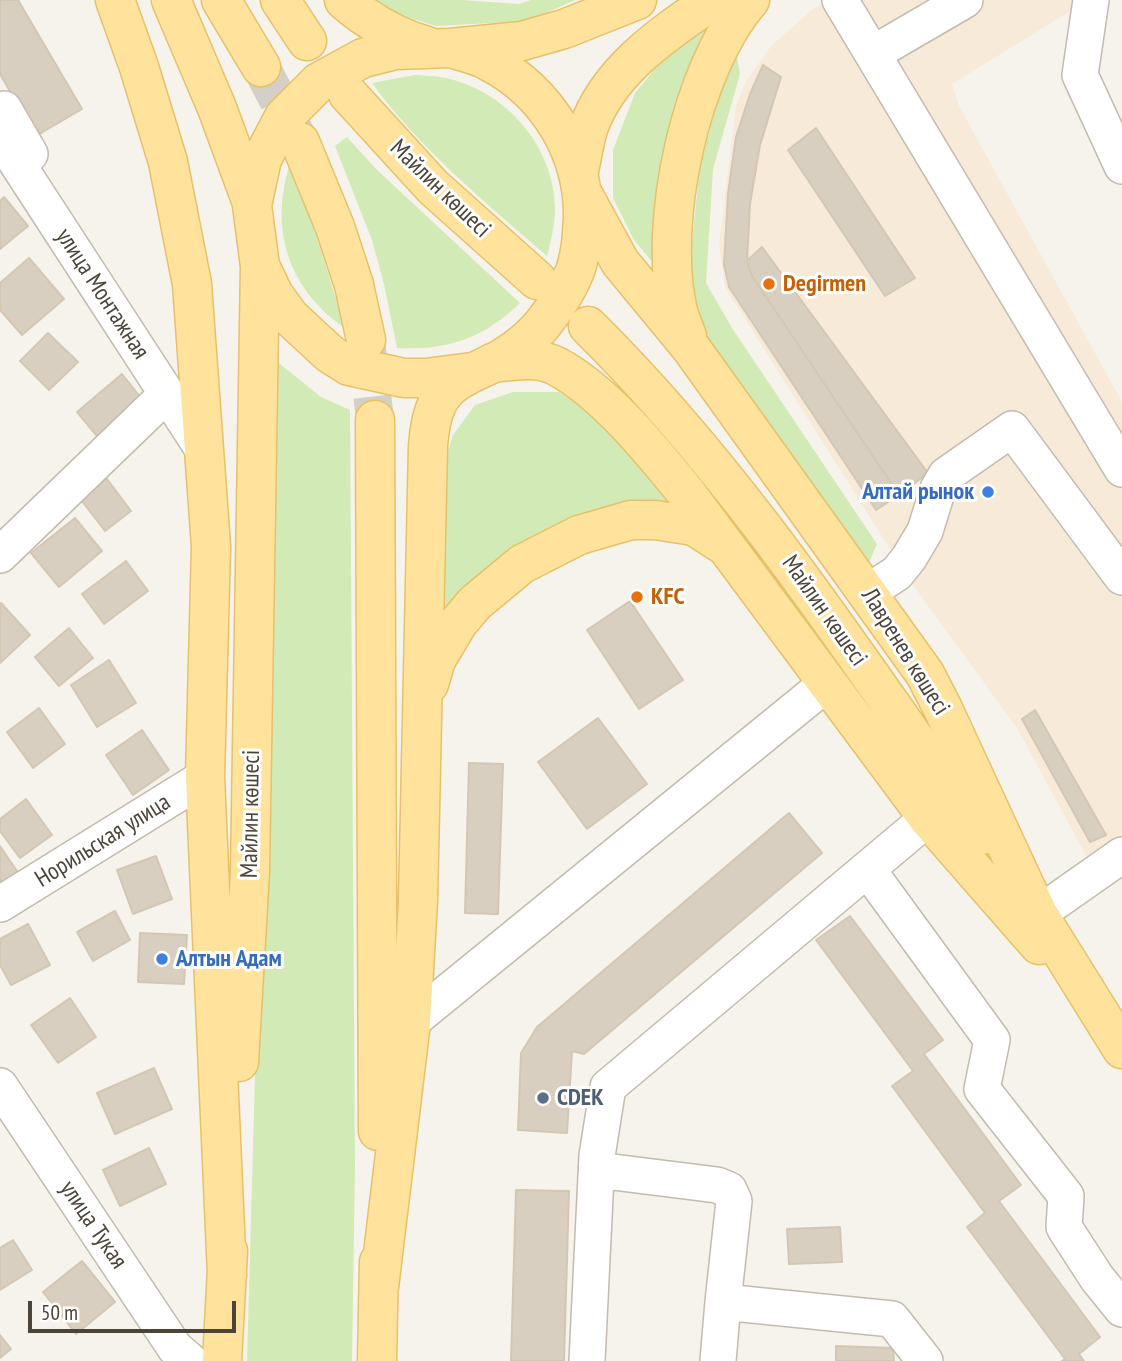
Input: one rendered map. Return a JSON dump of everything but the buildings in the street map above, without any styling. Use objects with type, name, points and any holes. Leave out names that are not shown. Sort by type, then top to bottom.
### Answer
[{"type":"main road","points":[[115,0],[157,126],[180,218],[192,284],[211,546],[205,777],[227,1275]]},
{"type":"main road","points":[[171,0],[243,173],[253,205],[260,266]]},
{"type":"main road","points":[[221,0],[261,67]]},
{"type":"main road","points":[[280,0],[307,41]]},
{"type":"main road","points":[[344,0],[394,35],[490,61],[517,80],[545,106],[565,136],[581,183],[620,262],[691,348]]},
{"type":"main road","points":[[253,205],[262,159],[284,117],[319,82],[363,58],[395,50],[522,41],[565,29],[637,0]]},
{"type":"main road","points":[[379,1287],[411,1022],[418,901],[430,425],[436,405],[443,394],[522,344],[548,318],[575,271],[582,243],[581,183],[589,128],[600,105],[622,73],[648,46],[713,0]]},
{"type":"main road","points":[[691,348],[678,310],[674,271],[672,227],[678,171],[696,103],[713,60],[750,0]]},
{"type":"main road","name":"Майлин көшесі","points":[[348,94],[433,187],[537,280]]},
{"type":"main road","points":[[300,142],[347,262],[366,340]]},
{"type":"main road","name":"Лавренев көшесі","points":[[260,266],[274,295],[290,317],[330,354],[349,366],[404,378],[426,378],[531,360],[555,366],[589,390],[658,458],[928,818],[1100,1016]]},
{"type":"main road","name":"Майлин көшесі","points":[[222,1361],[250,871],[260,266]]},
{"type":"main road","name":"Майлин көшесі","points":[[587,326],[673,415],[779,548],[1038,914]]},
{"type":"main road","name":"Лавренев көшесі","points":[[691,348],[925,674],[1038,914],[1122,1049]]},
{"type":"main road","points":[[375,420],[379,1287],[377,1361]]},
{"type":"main road","points":[[421,709],[436,660],[458,623],[475,603],[522,564],[554,547],[608,525],[631,520],[655,520],[694,526],[728,549]]},
{"type":"street","points":[[840,0],[1122,468]]},
{"type":"street","points":[[874,53],[965,0]]},
{"type":"street","points":[[1091,0],[1080,75],[1122,166]]},
{"type":"street","name":"улица Монтажная","points":[[2,123],[30,184],[204,451]]},
{"type":"street","points":[[0,555],[167,394]]},
{"type":"street","points":[[868,592],[897,573],[909,558],[925,531],[938,489],[946,475],[1012,429],[1122,577]]},
{"type":"street","points":[[411,1022],[826,684]]},
{"type":"street","name":"Норильская улица","points":[[0,904],[205,777]]},
{"type":"street","points":[[587,1361],[597,1156],[608,1087],[928,818]]},
{"type":"street","points":[[1038,914],[1122,855]]},
{"type":"street","points":[[868,870],[992,1040],[982,1089],[1066,1196],[1064,1227],[1110,1269],[1122,1308]]},
{"type":"street","name":"улица Тукая","points":[[0,1086],[175,1348],[190,1361]]},
{"type":"street","points":[[597,1170],[718,1185],[729,1190],[734,1202],[718,1361]]},
{"type":"street","points":[[723,1302],[892,1319],[925,1361]]},
{"type":"shaded area","name":"Алтай рынок","points":[[831,0],[1085,2],[952,84],[959,106],[1122,402],[1122,843],[1089,861],[1017,728],[910,581],[725,287],[719,245],[736,106],[746,81],[772,45],[813,9]]},
{"type":"green space","points":[[368,0],[461,0],[519,4],[531,0],[575,0],[528,21],[436,26],[377,8]]},
{"type":"green space","points":[[728,9],[659,270],[634,240],[613,198],[613,150],[635,93],[673,47]]},
{"type":"green space","points":[[736,52],[740,74],[713,169],[706,283],[732,328],[877,544],[868,565],[706,340],[690,302],[690,260],[700,166],[727,67]]},
{"type":"green space","points":[[414,75],[446,78],[477,89],[512,113],[526,129],[547,166],[553,187],[555,214],[547,256],[433,153],[411,131],[372,83]]},
{"type":"green space","points":[[347,137],[376,169],[520,303],[492,326],[464,340],[433,347],[397,348],[372,240],[335,146]]},
{"type":"green space","points":[[292,158],[345,328],[308,294],[287,253],[282,207]]},
{"type":"green space","points":[[275,360],[321,397],[350,410],[355,1165],[352,1361],[247,1361]]},
{"type":"green space","points":[[513,392],[559,392],[598,417],[680,507],[648,504],[438,629],[443,467],[453,435],[475,405]]},
{"type":"tunnel","points":[[261,67],[300,142]]},
{"type":"tunnel","points":[[366,340],[375,420]]},
{"type":"place","name":"Degirmen","points":[[769,284]]},
{"type":"place","name":"Алтай рынок","points":[[988,492]]},
{"type":"place","name":"KFC","points":[[637,597]]},
{"type":"place","name":"Алтын Адам","points":[[162,959]]},
{"type":"place","name":"CDEK","points":[[543,1098]]}]
